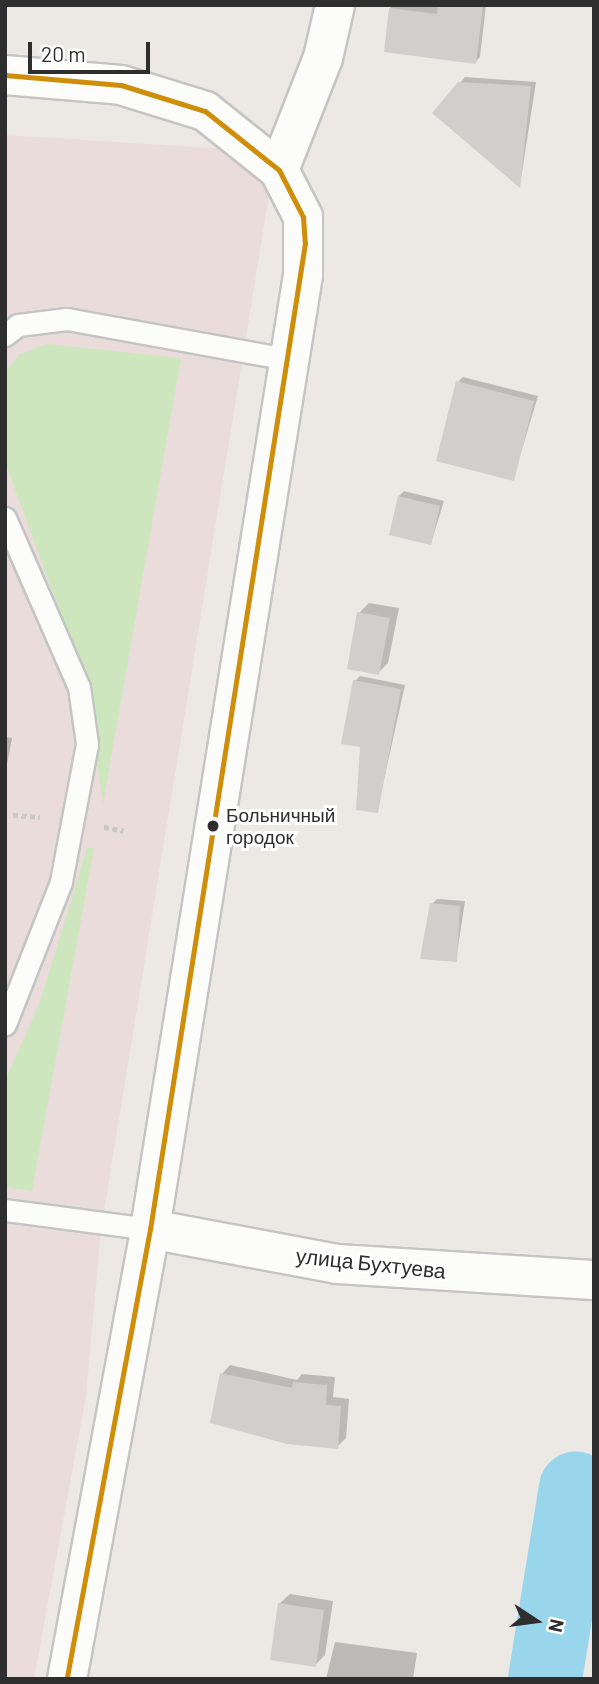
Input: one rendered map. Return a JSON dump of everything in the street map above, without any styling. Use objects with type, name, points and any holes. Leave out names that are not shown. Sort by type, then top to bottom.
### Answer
[{"type":"street","points":[[279,170],[323,58],[335,5]]},
{"type":"street","points":[[5,75],[111,84],[178,100],[230,127],[279,170],[303,217],[305,243],[150,1229],[67,1679]]},
{"type":"street","name":"улица Бухтуева","points":[[150,1229],[337,1264],[594,1280]]},
{"type":"lane","points":[[5,335],[18,325],[67,319],[288,359]]},
{"type":"lane","points":[[5,518],[79,687],[87,744],[61,882],[5,1024]]},
{"type":"lane","points":[[5,1210],[150,1229]]},
{"type":"path","points":[[13,815],[40,817]]},
{"type":"path","points":[[94,825],[124,831]]},
{"type":"shaded area","points":[[5,135],[276,152],[101,1230],[86,1396],[34,1679],[5,1679]]},
{"type":"green space","points":[[48,344],[181,358],[103,804],[87,686],[5,462],[5,372],[20,354]]},
{"type":"green space","points":[[87,848],[94,848],[32,1191],[5,1187],[5,1081],[40,1002]]},
{"type":"building","points":[[438,5],[483,5],[476,64],[384,52],[389,8],[437,14]]},
{"type":"building","points":[[458,82],[531,86],[520,188],[432,113]]},
{"type":"building","points":[[456,381],[534,401],[514,481],[436,461]]},
{"type":"building","points":[[398,496],[440,506],[431,545],[389,535]]},
{"type":"building","points":[[357,612],[390,618],[379,675],[347,669]]},
{"type":"building","points":[[353,680],[401,689],[378,813],[356,810],[360,747],[341,744]]},
{"type":"building","points":[[430,903],[460,906],[457,962],[420,959]]},
{"type":"building","points":[[220,1373],[292,1388],[293,1382],[327,1385],[326,1405],[341,1406],[338,1449],[287,1444],[210,1423]]},
{"type":"building","points":[[278,1603],[324,1610],[316,1667],[270,1660]]},
{"type":"waterway","points":[[545,1679],[576,1488]]},
{"type":"transit line","points":[[5,75],[121,85],[205,111],[279,170],[303,217],[305,243],[150,1229],[67,1679]]},
{"type":"place","name":"Больничный городок","points":[[213,826]]}]
